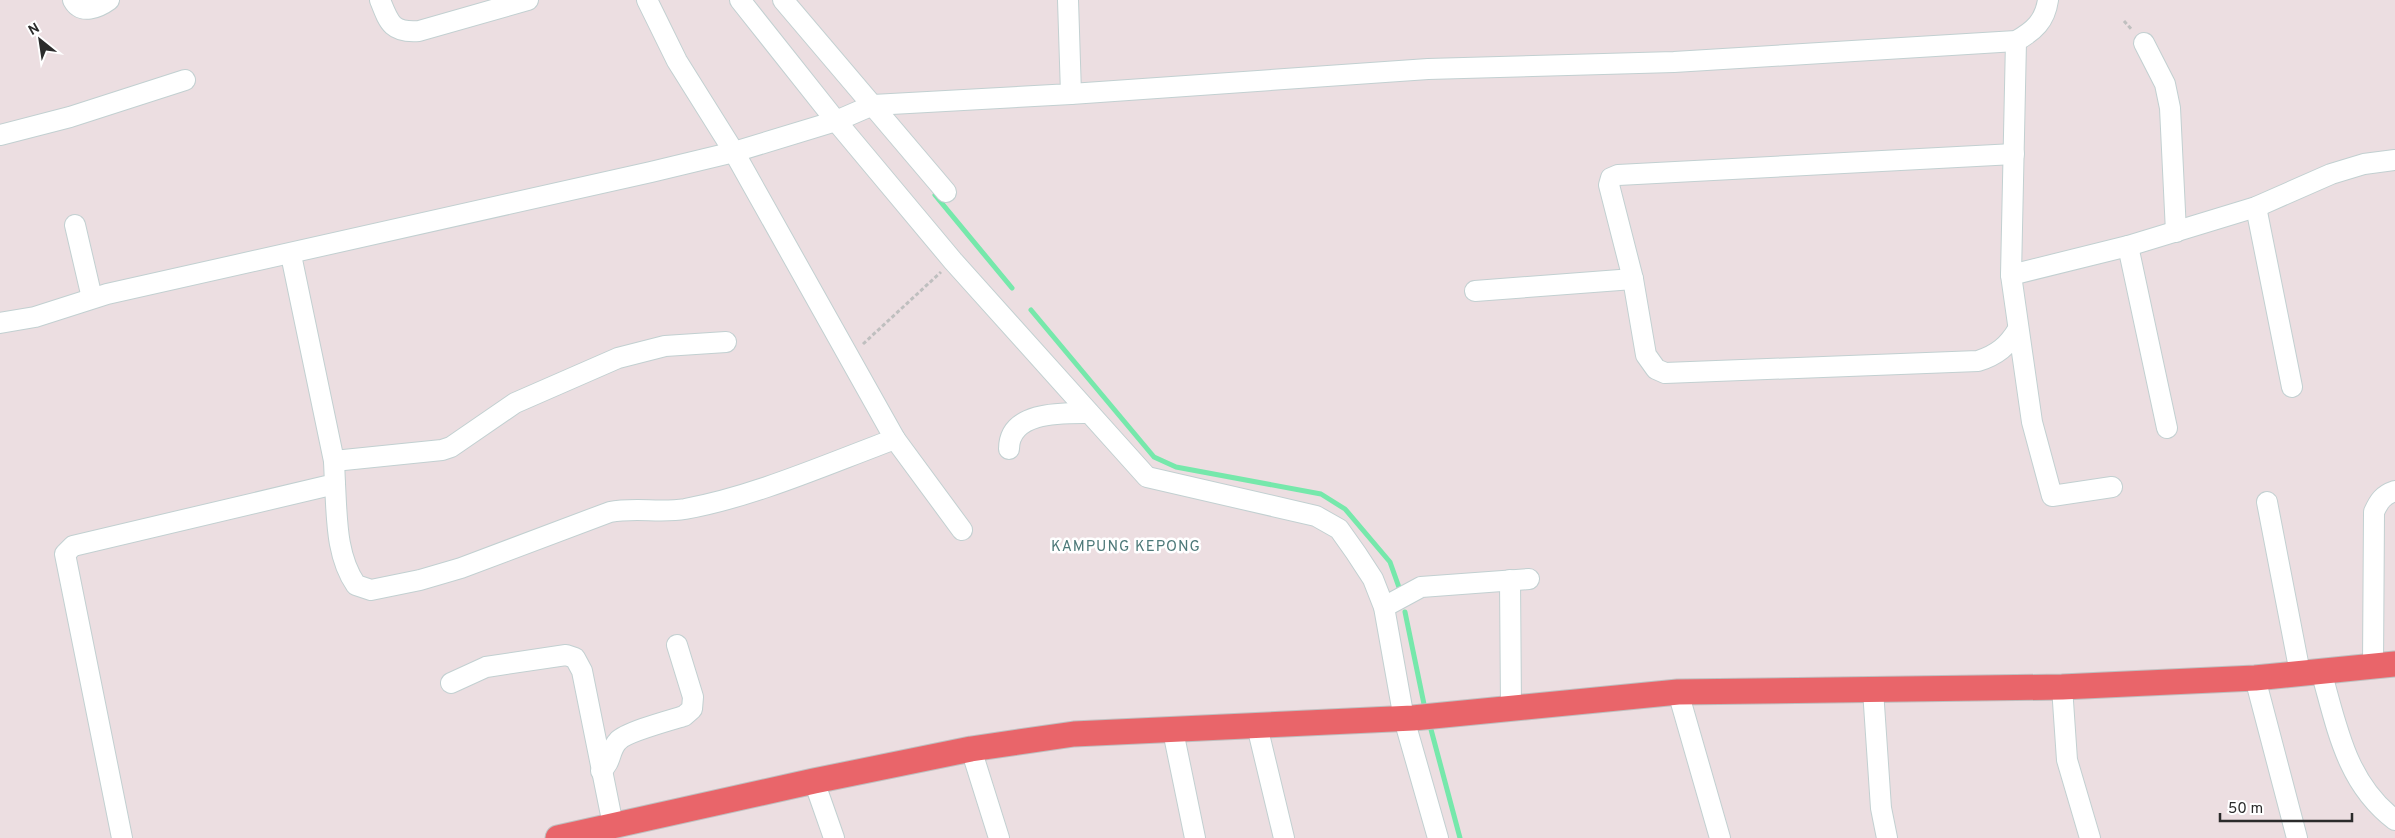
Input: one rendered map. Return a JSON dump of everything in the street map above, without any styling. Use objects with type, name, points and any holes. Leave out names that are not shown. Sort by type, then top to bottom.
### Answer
[{"type":"main road","points":[[558,838],[814,781],[971,749],[1074,734],[1409,719],[1678,692],[2062,688],[2255,678],[2384,665]]},
{"type":"street","points":[[73,0],[80,8],[90,9],[109,0]]},
{"type":"street","points":[[380,0],[388,21],[398,30],[419,32],[528,0]]},
{"type":"street","points":[[647,0],[677,61],[734,152],[895,439],[962,530]]},
{"type":"street","points":[[740,0],[953,262],[1147,477],[1316,516],[1338,529],[1373,579],[1384,607],[1438,838]]},
{"type":"street","points":[[783,0],[870,106],[946,192]]},
{"type":"street","points":[[1068,0],[1071,94]]},
{"type":"street","points":[[0,323],[35,317],[92,298],[229,266],[291,255],[506,204],[608,183],[734,152],[839,120],[870,106],[1428,70],[1674,62],[2016,41],[2039,25],[2046,13],[2048,0]]},
{"type":"street","points":[[2016,41],[2011,275],[2032,422],[2052,496],[2112,487]]},
{"type":"street","points":[[2144,43],[2165,84],[2170,108],[2176,232]]},
{"type":"street","points":[[0,135],[70,117],[185,80]]},
{"type":"street","points":[[2014,154],[1614,176],[1609,185],[1633,279],[1646,355],[1656,369],[1664,373],[1978,361],[1991,357],[2004,349],[2018,329]]},
{"type":"street","points":[[2011,275],[2176,232],[2256,207],[2331,174],[2364,164],[2395,160]]},
{"type":"street","points":[[2256,207],[2292,387]]},
{"type":"street","points":[[75,225],[92,298]]},
{"type":"street","points":[[2128,246],[2167,428]]},
{"type":"street","points":[[291,255],[334,461],[338,526],[344,561],[356,585],[371,590],[461,568],[610,512],[620,510],[654,512],[684,509],[744,494],[895,439]]},
{"type":"street","points":[[1475,292],[1633,279]]},
{"type":"street","points":[[334,461],[442,450],[451,447],[515,403],[618,358],[665,346],[726,342]]},
{"type":"street","points":[[1009,449],[1009,439],[1013,431],[1022,424],[1055,414],[1089,413]]},
{"type":"street","points":[[122,838],[65,558],[66,551],[73,546],[335,484]]},
{"type":"street","points":[[2384,665],[2374,512],[2378,501],[2386,494],[2395,491]]},
{"type":"street","points":[[2267,502],[2311,672],[2354,774],[2365,790],[2395,820]]},
{"type":"street","points":[[1384,607],[1421,587],[1520,580],[1511,709]]},
{"type":"street","points":[[601,770],[609,765],[615,746],[623,737],[684,716],[692,709],[693,697],[677,645]]},
{"type":"street","points":[[451,683],[486,667],[504,662],[566,655],[575,658],[582,671],[613,826]]},
{"type":"street","points":[[2255,678],[2297,838]]},
{"type":"street","points":[[2062,688],[2067,760],[2090,838]]},
{"type":"street","points":[[1873,690],[1881,808],[1887,838]]},
{"type":"street","points":[[1678,692],[1720,838]]},
{"type":"street","points":[[1257,726],[1284,838]]},
{"type":"street","points":[[1173,730],[1195,838]]},
{"type":"street","points":[[971,749],[999,838]]},
{"type":"street","points":[[814,781],[834,838]]},
{"type":"path","points":[[848,357],[953,262]]},
{"type":"waterway","points":[[935,195],[1012,288]]},
{"type":"waterway","points":[[1031,310],[1154,457],[1176,467],[1321,494],[1345,509],[1390,562],[1401,593]]},
{"type":"waterway","points":[[1405,612],[1425,709]]},
{"type":"waterway","points":[[1429,722],[1460,838]]},
{"type":"district","name":"KAMPUNG KEPONG","points":[[1126,546]]}]
